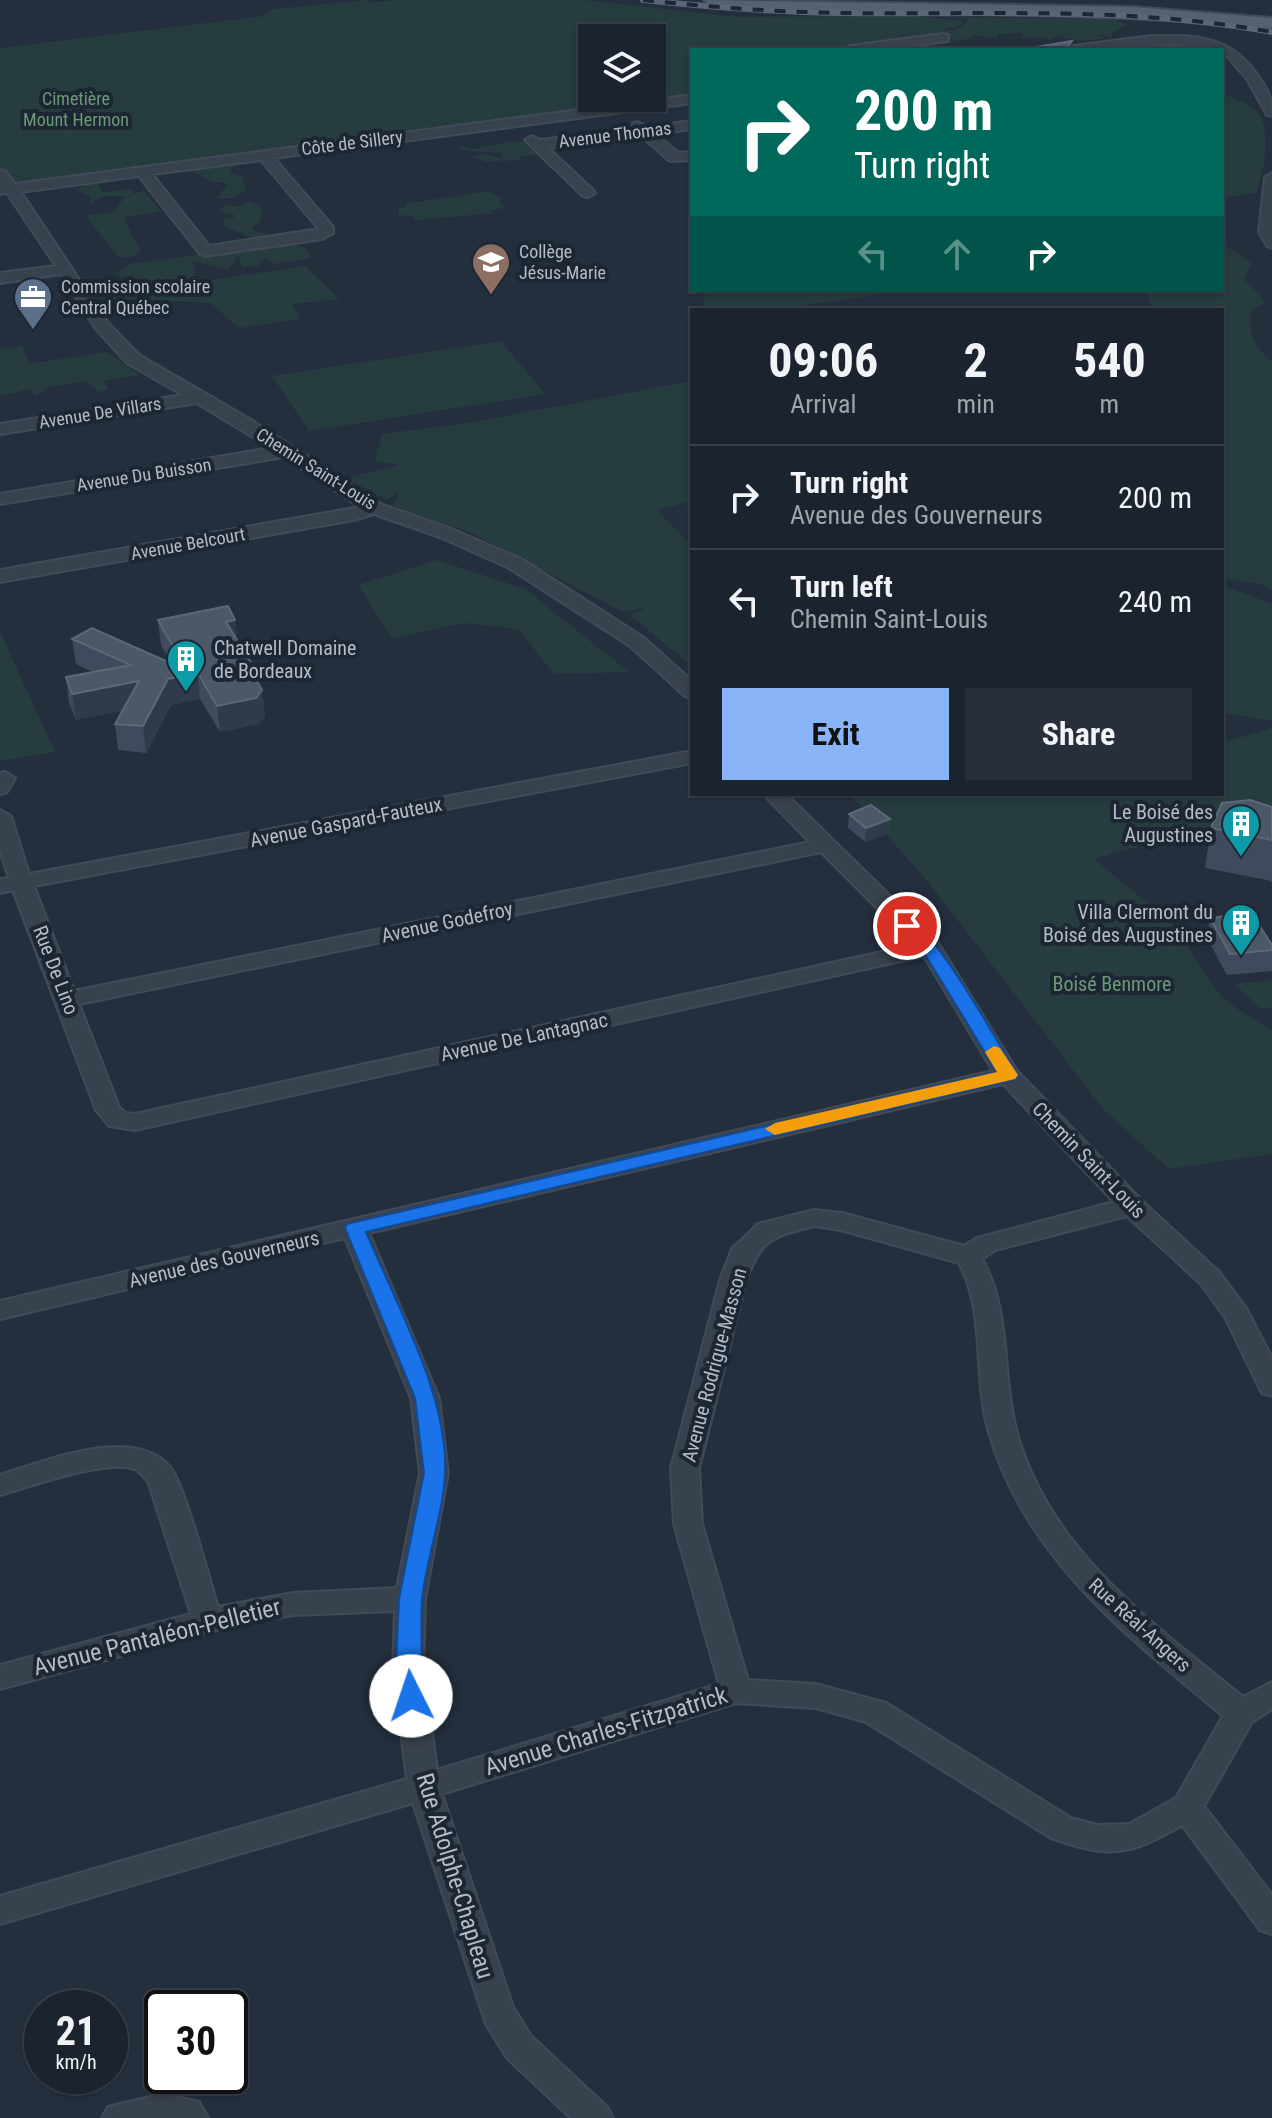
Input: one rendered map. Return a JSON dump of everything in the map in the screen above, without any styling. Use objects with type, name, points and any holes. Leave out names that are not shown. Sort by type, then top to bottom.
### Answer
[{"type":"main road","points":[[712,0],[815,6],[1128,5],[1272,20]]},
{"type":"main road","points":[[786,0],[889,0]]},
{"type":"main road","points":[[1131,0],[1213,8],[1272,20]]},
{"type":"street","points":[[866,48],[943,38]]},
{"type":"street","points":[[1090,48],[1149,41],[1219,48]]},
{"type":"street","points":[[1224,52],[1240,62],[1272,112]]},
{"type":"street","name":"Côte de Sillery","points":[[666,103],[690,99]]},
{"type":"street","name":"Côte de Sillery","points":[[6,189],[594,112]]},
{"type":"street","points":[[622,112],[675,158],[690,156]]},
{"type":"street","points":[[512,122],[588,193]]},
{"type":"street","name":"Avenue Thomas","points":[[537,145],[690,125]]},
{"type":"street","points":[[143,172],[205,251],[322,234],[328,230],[264,155]]},
{"type":"street","name":"Chemin Saint-Louis","points":[[0,174],[6,189],[117,346],[133,359],[287,451],[374,508],[446,533],[516,564],[637,642],[690,690]]},
{"type":"street","points":[[1272,177],[1267,232],[1272,243]]},
{"type":"street","points":[[0,278],[65,269]]},
{"type":"street","name":"Avenue De Villars","points":[[0,429],[199,398]]},
{"type":"street","name":"Avenue Du Buisson","points":[[0,499],[287,451]]},
{"type":"street","name":"Avenue Belcourt","points":[[0,576],[339,518],[374,508]]},
{"type":"street","name":"Avenue Gaspard-Fauteux","points":[[10,884],[690,757]]},
{"type":"street","name":"Chemin Saint-Louis","points":[[776,796],[930,948],[1008,1075],[1132,1206],[1210,1278],[1237,1314],[1272,1386]]},
{"type":"street","name":"Rue De Lino","points":[[0,816],[10,884],[68,999],[108,1110],[118,1120]]},
{"type":"street","name":"Avenue Godefroy","points":[[68,999],[825,845]]},
{"type":"street","name":"Avenue De Lantagnac","points":[[118,1120],[135,1122],[930,948]]},
{"type":"street","name":"Avenue des Gouverneurs","points":[[0,1310],[1008,1075]]},
{"type":"street","points":[[968,1256],[986,1244],[1132,1206]]},
{"type":"street","name":"Avenue Rodrigue-Masson","points":[[736,1691],[688,1524],[685,1468],[733,1280],[745,1249],[767,1230],[814,1218],[842,1222],[968,1256]]},
{"type":"street","name":"Rue Adolphe-Chapleau","points":[[354,1228],[425,1398],[434,1473],[410,1599],[408,1669],[424,1787],[498,2013],[519,2047],[595,2118]]},
{"type":"street","name":"Rue Réal-Angers","points":[[968,1256],[976,1268],[985,1299],[1002,1427],[1024,1494],[1058,1547],[1106,1599],[1241,1713]]},
{"type":"street","points":[[0,1485],[111,1456],[136,1459],[152,1467],[161,1476],[208,1621]]},
{"type":"street","name":"Avenue Pantaléon-Pelletier","points":[[0,1677],[208,1621],[293,1604],[410,1599]]},
{"type":"street","name":"Avenue Charles-Fitzpatrick","points":[[0,1910],[424,1787],[736,1691],[816,1696],[875,1712],[1062,1829],[1097,1838],[1134,1837],[1187,1807]]},
{"type":"street","points":[[1272,1694],[1241,1713],[1187,1807],[1272,1920]]},
{"type":"street","points":[[120,2118],[150,2110],[170,2109],[187,2113],[190,2118]]},
{"type":"green space","name":"Cimetière Mount Hermon","points":[[367,0],[370,0],[369,3],[395,0],[583,0],[737,17],[915,16],[964,21],[962,25],[938,31],[959,28],[968,20],[946,17],[1109,19],[1129,24],[1112,33],[1112,37],[1099,35],[1105,38],[1087,40],[1058,36],[1051,40],[1023,38],[1022,33],[1000,34],[996,38],[970,35],[974,38],[953,41],[947,36],[854,48],[690,48],[690,99],[666,102],[666,24],[578,24],[578,112],[592,112],[238,158],[230,165],[234,167],[230,170],[234,175],[249,177],[242,178],[246,189],[234,198],[216,199],[227,185],[212,182],[187,167],[12,188],[0,173],[0,48],[264,16],[274,9]]},
{"type":"green space","points":[[1230,96],[1252,107],[1262,120],[1266,140],[1256,193],[1224,198],[1224,98]]},
{"type":"green space","points":[[512,141],[531,142],[528,147],[540,155],[520,156],[519,160],[504,161],[500,158],[503,153],[459,150],[461,146],[472,149]]},
{"type":"green space","points":[[483,154],[500,158],[501,161],[488,162],[471,157]]},
{"type":"green space","points":[[86,184],[99,184],[102,192],[133,189],[134,193],[128,196],[144,191],[161,211],[125,217],[141,251],[132,257],[119,258],[85,215],[114,212],[125,196],[104,196],[89,204],[91,197],[77,190]]},
{"type":"green space","points":[[488,191],[503,199],[499,201],[505,208],[491,210],[496,213],[416,220],[412,215],[398,216],[399,208],[406,208],[405,204]]},
{"type":"green space","points":[[247,201],[260,206],[262,213],[259,223],[251,227],[255,231],[305,248],[311,258],[273,264],[265,258],[258,266],[242,267],[238,256],[229,270],[193,261],[196,279],[170,282],[120,277],[117,272],[130,264],[247,248],[259,241],[224,226],[223,218],[233,219],[234,214],[219,212],[226,204],[239,207]]},
{"type":"green space","points":[[1224,244],[1251,263],[1244,280],[1266,302],[1251,311],[1253,339],[1272,361],[1272,589],[1262,584],[1224,579],[1224,308],[1152,308],[1146,292],[1224,292]]},
{"type":"green space","points":[[305,266],[339,299],[292,304],[300,319],[239,328],[211,303],[179,301],[109,309],[101,296]]},
{"type":"green space","points":[[706,292],[876,292],[877,295],[782,308],[702,308]]},
{"type":"green space","points":[[501,341],[545,394],[309,431],[272,376]]},
{"type":"green space","points":[[22,346],[29,364],[106,352],[140,375],[104,381],[108,389],[98,392],[85,381],[45,388],[34,396],[30,389],[0,396],[0,349]]},
{"type":"green space","points":[[690,381],[690,502],[657,510],[690,544],[690,664],[630,615],[648,607],[623,612],[472,533],[393,506],[400,491],[387,500],[345,478],[399,465],[375,461],[382,434],[468,423]]},
{"type":"green space","points":[[437,560],[525,589],[629,672],[554,674],[518,629],[464,623],[392,638],[358,585]]},
{"type":"green space","points":[[1224,586],[1272,604],[1272,721],[1224,713]]},
{"type":"green space","points":[[0,632],[55,752],[0,761]]},
{"type":"green space","name":"Boisé Benmore","points":[[1272,728],[1272,809],[1094,859],[1173,924],[1216,990],[1230,1004],[1272,1031],[1272,1154],[1169,1169],[1103,1109],[929,883],[849,796],[1224,796],[1224,742]]},
{"type":"green space","points":[[1272,980],[1272,1007],[1261,1009],[1234,984]]},
{"type":"building","points":[[1072,41],[1067,48],[1031,48]]},
{"type":"building","points":[[228,606],[235,620],[226,622],[250,661],[246,662],[262,690],[256,698],[217,706],[198,673],[168,679],[143,726],[115,724],[139,681],[72,694],[66,677],[131,665],[72,639],[92,628],[186,670],[158,620]]},
{"type":"building","points":[[1250,800],[1272,807],[1272,840],[1211,828],[1222,803]]},
{"type":"building","points":[[871,805],[890,819],[866,828],[849,814]]},
{"type":"building","points":[[1226,916],[1228,919],[1254,917],[1272,950],[1230,954],[1210,918]]},
{"type":"railway","points":[[643,0],[818,12],[1111,15],[1165,18],[1272,32]]},
{"type":"slow traffic","points":[[775,1129],[1008,1075],[994,1052]]},
{"type":"place","name":"Collège Jésus-Marie","points":[[491,296]]},
{"type":"place","name":"Commission scolaire Central Québec","points":[[33,331]]},
{"type":"place","name":"Chatwell Domaine de Bordeaux","points":[[186,693]]},
{"type":"place","name":"Le Boisé des Augustines","points":[[1241,858]]},
{"type":"place","name":"Villa Clermont du Boisé des Augustines","points":[[1241,957]]},
{"type":"route","points":[[411,1696],[408,1669],[410,1599],[434,1473],[425,1398],[354,1228],[1008,1075],[930,948],[907,926]]}]
